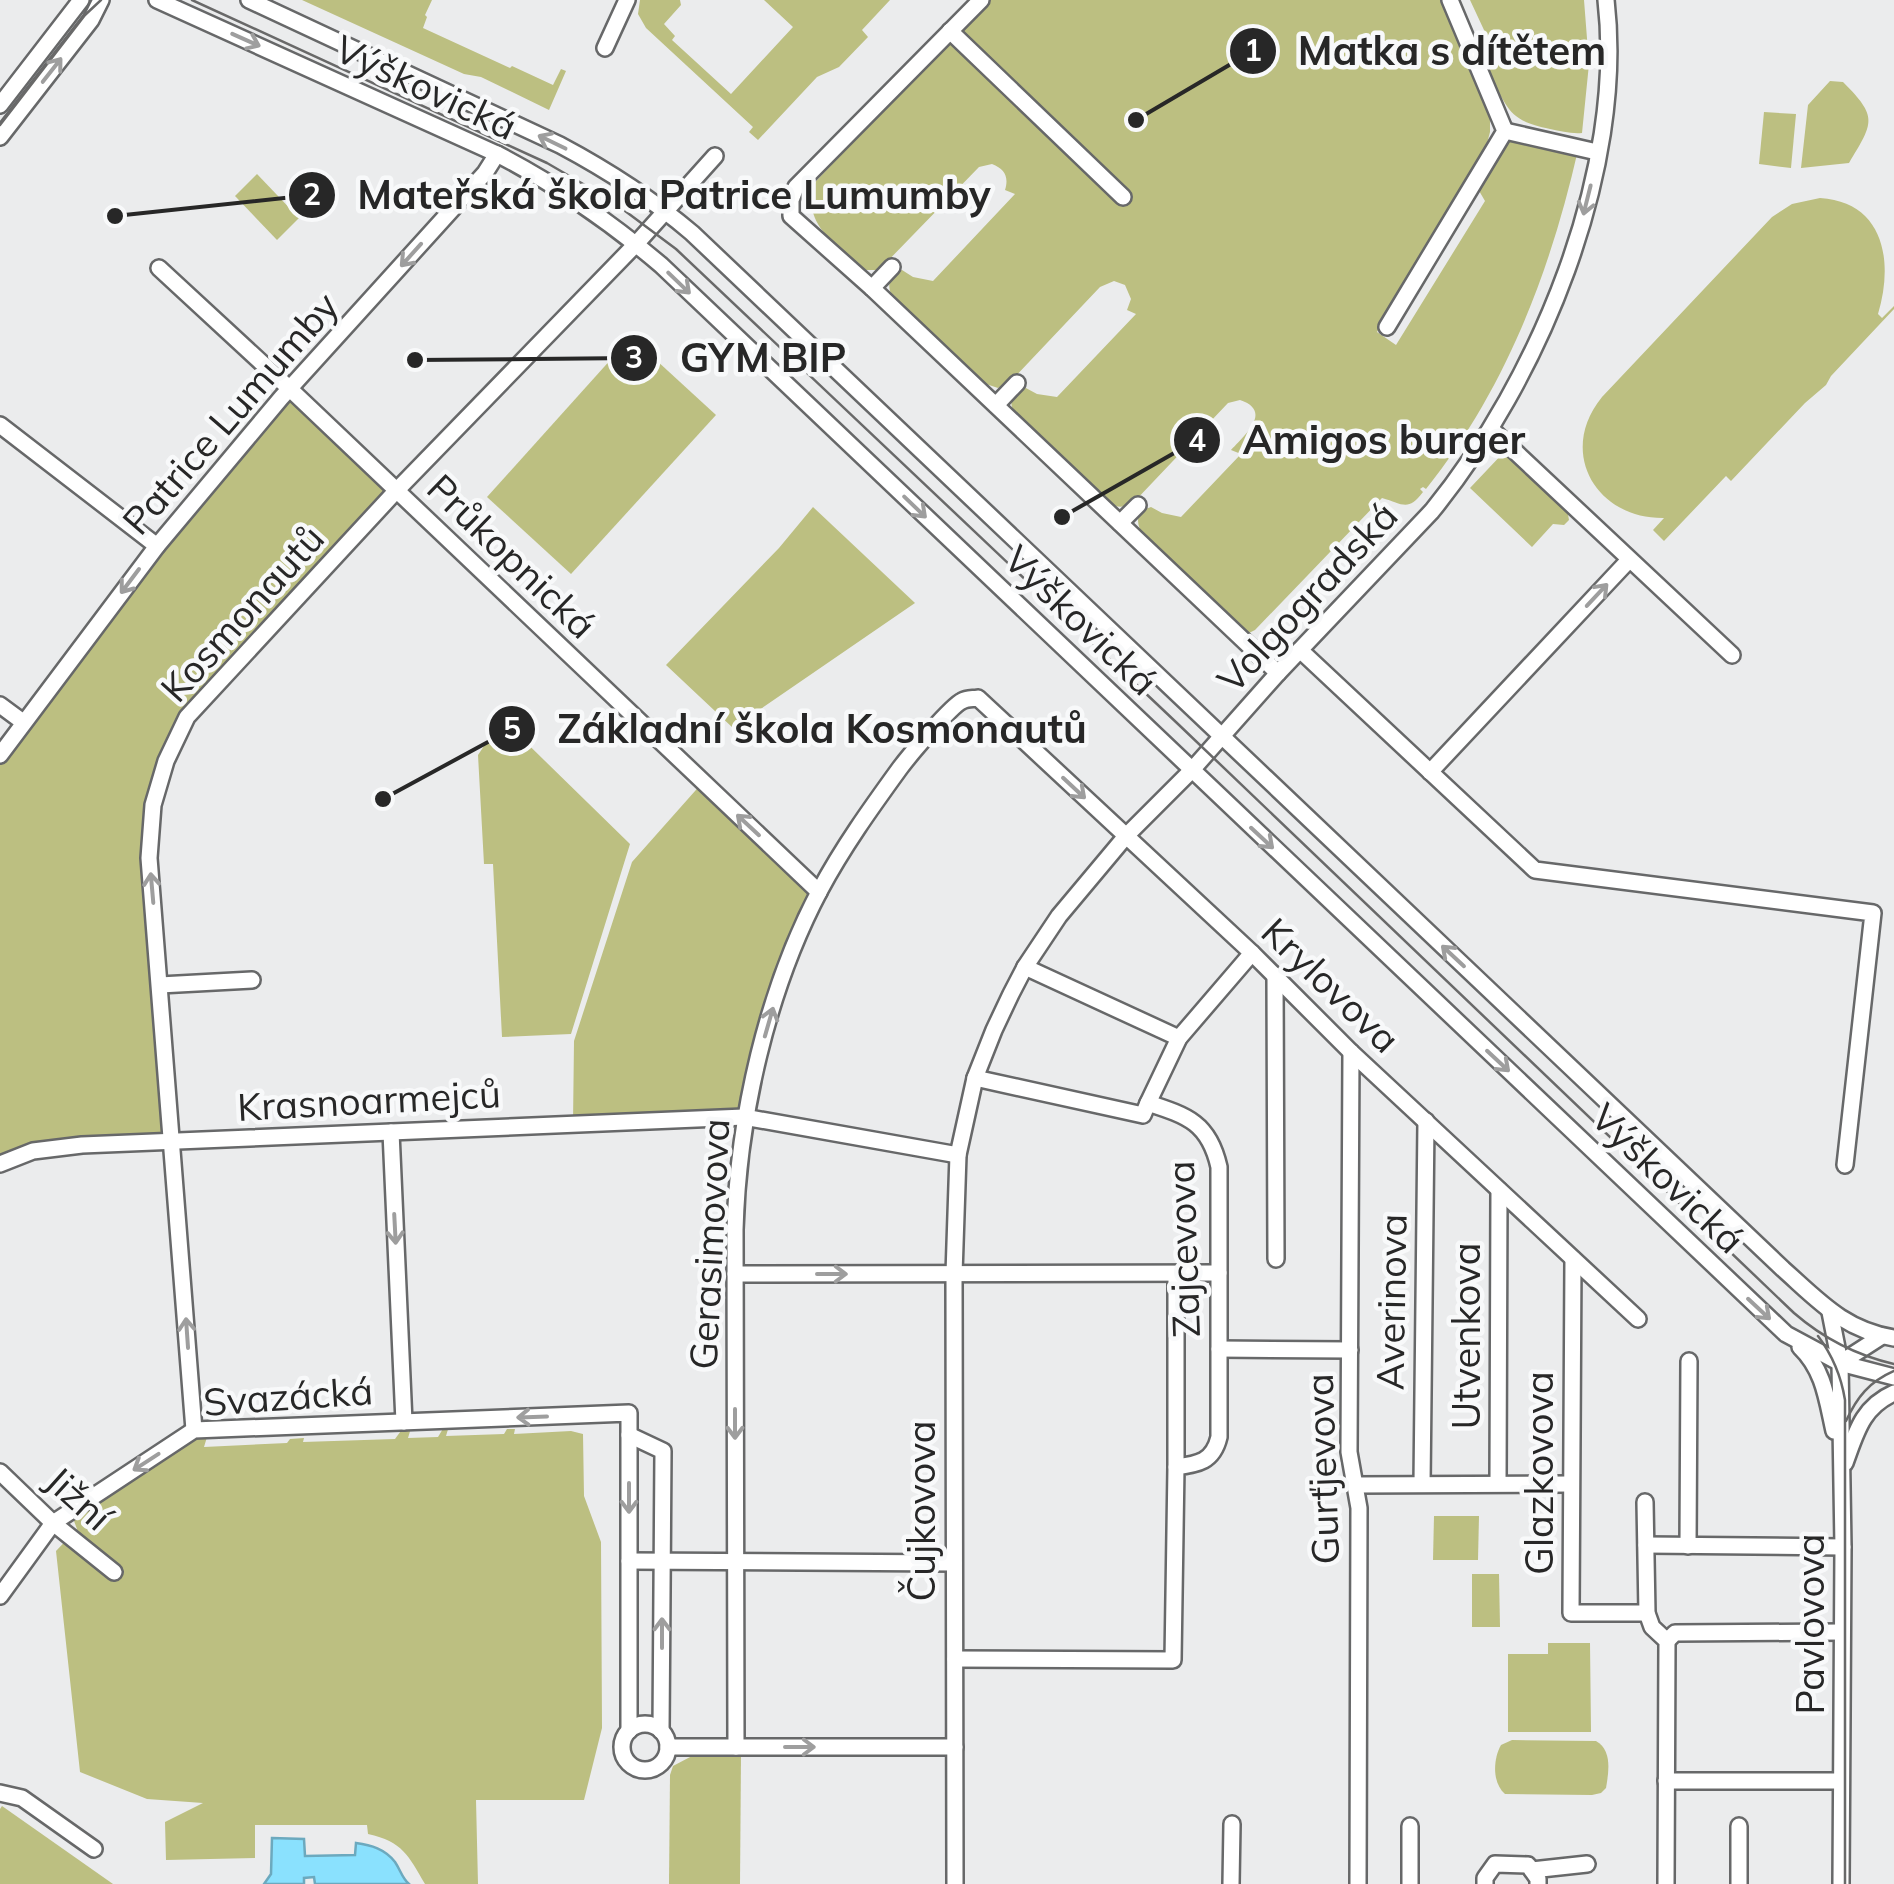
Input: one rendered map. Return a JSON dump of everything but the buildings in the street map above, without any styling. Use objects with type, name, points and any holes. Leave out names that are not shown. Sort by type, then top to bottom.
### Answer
[{"type":"street","points":[[57,31],[65,0]]},
{"type":"street","points":[[0,105],[81,0]]},
{"type":"street","points":[[92,20],[101,0]]},
{"type":"street","points":[[0,137],[112,0]]},
{"type":"street","name":"Výškovická","points":[[157,0],[497,154],[576,199],[636,244],[1786,1334],[1840,1363],[1894,1377]]},
{"type":"street","name":"Výškovická","points":[[250,0],[560,145],[666,210],[1830,1312],[1842,1321],[1888,1337]]},
{"type":"street","points":[[605,48],[627,0]]},
{"type":"street","points":[[980,0],[796,187],[791,200],[792,216],[1278,673]]},
{"type":"street","points":[[1450,0],[1505,131]]},
{"type":"street","name":"Volgogradská","points":[[1222,738],[1278,673],[1432,511],[1491,430],[1542,330],[1567,269],[1588,197],[1607,100],[1610,58],[1606,0]]},
{"type":"street","points":[[950,31],[1123,197]]},
{"type":"street","points":[[1505,131],[1598,152]]},
{"type":"street","points":[[1387,327],[1505,131]]},
{"type":"street","name":"Patrice Lumumby","points":[[0,755],[157,546],[497,154]]},
{"type":"street","name":"Kosmonautů","points":[[194,1430],[149,858],[153,805],[166,761],[187,717],[715,156]]},
{"type":"street","points":[[872,288],[892,267]]},
{"type":"street","name":"Průkopnická","points":[[159,268],[819,892]]},
{"type":"street","points":[[996,405],[1017,383]]},
{"type":"street","points":[[0,425],[157,546]]},
{"type":"street","points":[[1491,430],[1732,655]]},
{"type":"street","points":[[1120,523],[1138,505]]},
{"type":"street","points":[[1430,772],[1629,560]]},
{"type":"street","points":[[1300,650],[1535,870],[1873,913],[1845,1165]]},
{"type":"street","name":"Gerasimovova","points":[[736,1748],[735,1274],[738,1164],[744,1117],[770,1017],[819,892],[857,826],[911,754],[961,701],[978,698]]},
{"type":"street","name":"Krylovova","points":[[978,698],[1638,1320]]},
{"type":"street","points":[[0,705],[23,722]]},
{"type":"street","name":"Čujkovova","points":[[954,1884],[954,1274],[958,1156],[975,1078],[1025,967],[1059,916],[1126,836],[1222,738]]},
{"type":"street","points":[[975,1078],[1146,1109],[1179,1038],[1252,953]]},
{"type":"street","points":[[1025,967],[1179,1038]]},
{"type":"street","points":[[1276,976],[1276,1259]]},
{"type":"street","points":[[160,985],[252,980]]},
{"type":"street","name":"Gurťjevova","points":[[1351,1052],[1350,1452],[1359,1508],[1358,1884]]},
{"type":"street","name":"Zajcevova","points":[[1146,1109],[1183,1115],[1202,1128],[1214,1146],[1220,1167],[1219,1437],[1216,1450],[1204,1462],[1176,1468]]},
{"type":"street","name":"Krasnoarmejců","points":[[0,1164],[33,1151],[82,1145],[744,1117],[958,1156]]},
{"type":"street","name":"Averinova","points":[[1422,1484],[1426,1121]]},
{"type":"street","name":"Svazácká","points":[[391,1132],[404,1422]]},
{"type":"street","name":"Utvenkova","points":[[1498,1484],[1500,1190]]},
{"type":"street","name":"Glazkovova","points":[[1573,1259],[1571,1613],[1646,1613]]},
{"type":"street","points":[[735,1274],[1219,1274]]},
{"type":"street","name":"Zajcevova","points":[[954,1660],[1173,1660],[1176,1274]]},
{"type":"street","name":"Pavlovova","points":[[1830,1312],[1840,1363],[1841,1884]]},
{"type":"street","points":[[1786,1334],[1808,1354],[1820,1375],[1842,1472]]},
{"type":"street","points":[[1840,1363],[1888,1337]]},
{"type":"street","points":[[1219,1349],[1350,1350]]},
{"type":"street","points":[[1688,1546],[1689,1361]]},
{"type":"street","points":[[1842,1472],[1868,1409],[1894,1393]]},
{"type":"street","name":"Svazácká","points":[[0,1596],[54,1523],[194,1430],[629,1413],[629,1731]]},
{"type":"street","points":[[629,1435],[663,1451],[662,1561],[664,1739],[665,1758],[646,1770],[626,1760],[625,1736],[645,1724],[664,1739],[736,1748],[955,1748]]},
{"type":"street","name":"Jižní","points":[[0,1472],[114,1572]]},
{"type":"street","points":[[1355,1484],[1570,1484]]},
{"type":"street","points":[[1645,1502],[1646,1613],[1666,1642],[1666,1884]]},
{"type":"street","points":[[1646,1546],[1843,1547]]},
{"type":"street","points":[[629,1561],[954,1563]]},
{"type":"street","points":[[1666,1642],[1676,1633],[1842,1632]]},
{"type":"street","points":[[1666,1781],[1842,1781]]},
{"type":"street","points":[[0,1793],[22,1798],[94,1848]]},
{"type":"street","points":[[1231,1884],[1232,1824]]},
{"type":"street","points":[[1410,1826],[1410,1884]]},
{"type":"street","points":[[1739,1826],[1739,1884]]},
{"type":"street","points":[[1485,1884],[1495,1864],[1528,1864],[1535,1877],[1586,1864]]},
{"type":"green space","points":[[302,0],[432,0],[423,28],[553,85],[561,69],[566,71],[549,110]]},
{"type":"green space","points":[[640,0],[680,0],[681,5],[664,24],[675,36],[672,40],[731,94],[793,27],[764,0],[890,0],[862,30],[868,37],[839,67],[817,77],[758,140],[749,132],[753,127],[646,28],[638,14]]},
{"type":"green space","points":[[989,0],[1444,0],[1490,109],[1490,132],[1483,159],[1377,332],[1396,345],[1485,201],[1478,189],[1500,151],[1520,138],[1578,150],[1554,241],[1521,328],[1479,412],[1454,451],[1413,502],[1405,505],[1382,498],[1247,634],[1144,537],[1138,519],[1151,507],[1181,517],[1241,454],[1231,450],[1253,424],[1254,410],[1250,405],[1240,400],[1228,403],[1134,502],[1112,505],[1015,415],[1011,402],[1015,391],[1024,387],[1057,397],[1136,314],[1127,310],[1131,299],[1125,285],[1114,281],[1100,287],[1010,382],[998,388],[983,383],[892,297],[889,285],[891,278],[902,270],[933,281],[1015,194],[1005,190],[1006,177],[1000,168],[992,164],[979,167],[879,270],[859,266],[830,240],[816,219],[812,195],[816,181]]},
{"type":"green space","points":[[1470,0],[1584,0],[1589,64],[1582,133],[1535,125],[1510,110],[1487,73],[1498,60]]},
{"type":"green space","points":[[1830,81],[1843,82],[1867,112],[1864,138],[1849,163],[1801,168],[1808,105]]},
{"type":"green space","points":[[1764,112],[1796,114],[1791,168],[1759,164]]},
{"type":"green space","points":[[257,174],[299,218],[277,240],[235,196]]},
{"type":"green space","points":[[1820,198],[1842,202],[1871,222],[1884,255],[1878,314],[1882,318],[1894,309],[1731,481],[1726,476],[1664,541],[1653,530],[1664,518],[1619,507],[1603,495],[1591,478],[1584,460],[1583,439],[1589,418],[1602,397],[1772,217],[1792,204]]},
{"type":"green space","points":[[631,337],[716,415],[571,574],[487,497]]},
{"type":"green space","points":[[290,389],[396,491],[187,717],[153,805],[172,1141],[82,1145],[0,1164],[0,754]]},
{"type":"green space","points":[[1505,451],[1567,509],[1569,520],[1564,525],[1553,524],[1532,547],[1470,488]]},
{"type":"green space","points":[[813,507],[915,603],[733,728],[666,665],[779,548]]},
{"type":"green space","points":[[502,719],[630,844],[571,1034],[502,1037],[493,864],[484,864],[478,755]]},
{"type":"green space","points":[[703,782],[819,892],[795,944],[744,1117],[573,1123],[574,1041],[632,862]]},
{"type":"green space","points":[[449,1426],[446,1436],[504,1434],[507,1429],[515,1429],[514,1434],[583,1434],[584,1496],[601,1542],[602,1728],[584,1800],[476,1800],[478,1884],[425,1884],[403,1851],[368,1834],[367,1825],[255,1825],[255,1858],[166,1860],[165,1822],[203,1803],[147,1799],[80,1772],[56,1551],[77,1529],[75,1516],[201,1436],[207,1437],[204,1447],[287,1443],[304,1438],[303,1442],[395,1439],[403,1428],[411,1428],[408,1438],[438,1437]]},
{"type":"green space","points":[[1434,1516],[1479,1516],[1478,1560],[1433,1560]]},
{"type":"green space","points":[[1472,1574],[1499,1574],[1500,1627],[1472,1627]]},
{"type":"green space","points":[[1548,1643],[1590,1643],[1591,1732],[1508,1732],[1508,1654],[1548,1654]]},
{"type":"green space","points":[[1512,1740],[1596,1741],[1607,1755],[1606,1788],[1592,1795],[1505,1794],[1498,1784],[1495,1764],[1501,1745]]},
{"type":"green space","points":[[741,1755],[740,1884],[669,1884],[673,1766],[692,1756]]},
{"type":"green space","points":[[2,1806],[113,1884],[0,1884]]},
{"type":"water","points":[[272,1838],[304,1839],[305,1856],[355,1855],[356,1843],[372,1846],[395,1862],[409,1884],[315,1884],[314,1877],[304,1878],[304,1884],[264,1884],[271,1874]]},
{"type":"tram line","points":[[0,125],[85,15],[101,0]]},
{"type":"tram line","points":[[192,0],[547,163],[609,199],[676,249],[1794,1313],[1841,1345],[1894,1364]]},
{"type":"tram line","points":[[1818,1336],[1836,1366],[1845,1400],[1845,1884]]},
{"type":"tram line","points":[[1846,1421],[1865,1391],[1894,1371]]},
{"type":"place","name":"Matka s dítětem","points":[[1136,120]]},
{"type":"place","name":"Mateřská škola Patrice Lumumby","points":[[115,216]]},
{"type":"place","name":"GYM BIP","points":[[415,360]]},
{"type":"place","name":"Amigos burger","points":[[1062,517]]},
{"type":"place","name":"Základní škola Kosmonautů","points":[[383,799]]}]
